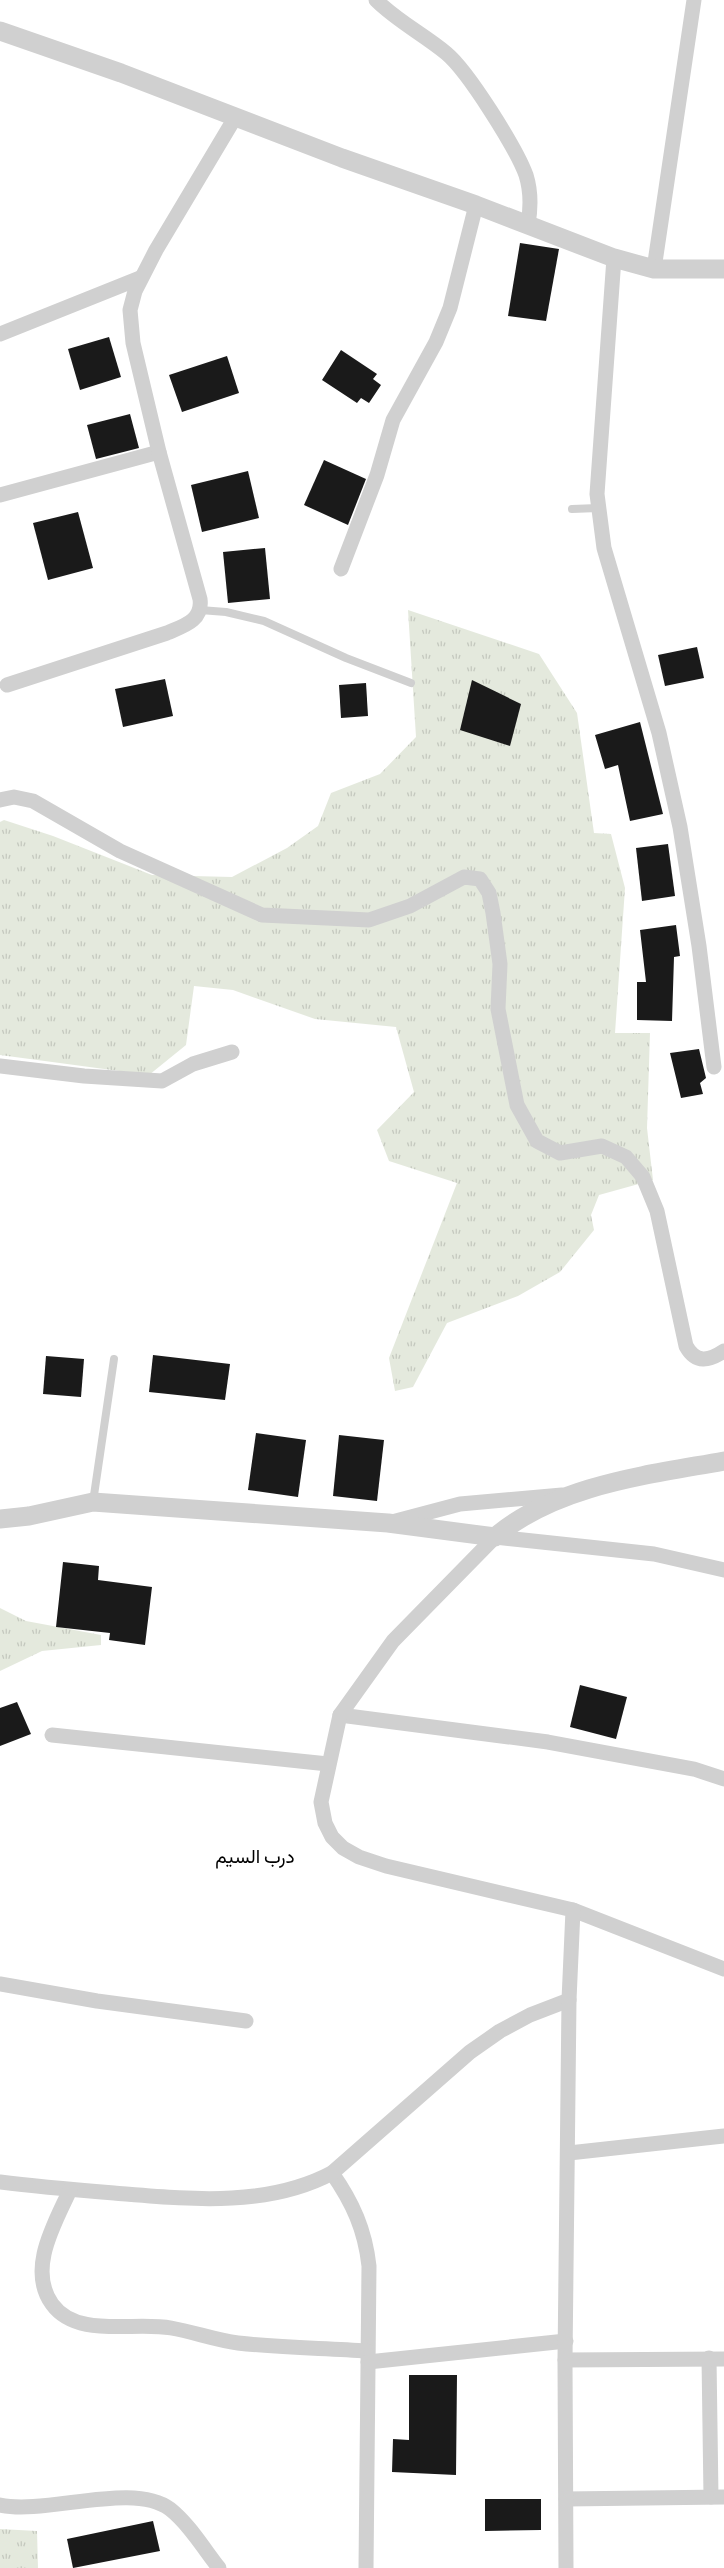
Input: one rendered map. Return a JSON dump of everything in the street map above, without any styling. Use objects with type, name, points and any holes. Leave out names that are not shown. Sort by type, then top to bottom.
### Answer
[{"type":"street","points":[[376,0],[389,12],[448,55],[467,76],[510,144],[526,174],[530,193],[528,224]]},
{"type":"street","points":[[654,269],[694,0]]},
{"type":"street","points":[[0,31],[236,116],[342,158],[528,224],[614,258],[654,269],[724,269]]},
{"type":"street","points":[[6,685],[167,633],[190,623],[200,610],[200,599],[159,452],[130,326],[130,310],[140,278],[236,116]]},
{"type":"street","points":[[341,570],[377,475],[393,420],[436,342],[450,308],[476,205]]},
{"type":"street","points":[[614,258],[598,508],[604,548],[659,734],[680,827],[700,946],[714,1067]]},
{"type":"street","points":[[0,334],[140,278]]},
{"type":"street","points":[[0,495],[159,452]]},
{"type":"street","points":[[0,810],[7,798],[33,801],[120,851],[262,915],[369,920],[410,906],[464,877],[480,879],[489,893],[493,913],[500,964],[498,1009],[517,1105],[537,1142],[560,1153],[602,1146],[626,1157],[643,1177],[657,1211],[686,1346],[691,1355],[700,1360],[712,1358],[724,1351]]},
{"type":"street","points":[[0,1066],[84,1076],[162,1081],[193,1064],[232,1052]]},
{"type":"street","points":[[724,1460],[624,1480],[580,1493],[534,1511],[510,1524],[393,1641],[340,1715],[321,1802],[325,1823],[332,1837],[344,1848],[359,1857],[386,1866],[573,1910],[724,1969]]},
{"type":"street","points":[[388,1523],[460,1504],[580,1493]]},
{"type":"street","points":[[0,1519],[29,1516],[93,1502],[388,1523],[495,1537],[654,1554],[724,1570]]},
{"type":"street","points":[[340,1715],[548,1742],[694,1769],[724,1779]]},
{"type":"street","points":[[52,1735],[328,1764]]},
{"type":"street","points":[[566,2568],[565,2360],[569,2153],[569,2000],[573,1910]]},
{"type":"street","points":[[0,1984],[97,2001],[246,2021]]},
{"type":"street","points":[[0,2182],[156,2197],[255,2197],[312,2184],[332,2173],[470,2052],[500,2031],[530,2014],[569,2000]]},
{"type":"street","points":[[569,2153],[724,2136]]},
{"type":"street","points":[[332,2173],[348,2195],[360,2218],[366,2240],[369,2266],[366,2568]]},
{"type":"street","points":[[70,2190],[48,2241],[43,2256],[42,2272],[44,2290],[51,2303],[60,2313],[70,2319],[101,2325],[171,2328],[217,2339],[258,2345],[368,2356],[566,2342]]},
{"type":"street","points":[[565,2360],[717,2358],[717,2497],[566,2498]]},
{"type":"street","points":[[0,2506],[10,2508],[44,2506],[126,2498],[152,2500],[172,2510],[219,2568]]},
{"type":"lane","points":[[572,509],[598,508]]},
{"type":"lane","points":[[200,610],[226,612],[264,621],[346,658],[411,683]]},
{"type":"lane","points":[[93,1502],[114,1359]]},
{"type":"green space","points":[[408,610],[539,654],[577,713],[594,833],[611,834],[625,888],[615,1033],[650,1033],[647,1128],[653,1180],[599,1195],[591,1215],[594,1230],[560,1272],[518,1296],[447,1323],[413,1387],[395,1391],[389,1358],[457,1183],[389,1161],[377,1130],[414,1092],[396,1027],[315,1019],[233,990],[194,986],[186,1045],[149,1075],[0,1055],[0,822],[4,820],[53,836],[152,875],[232,877],[287,848],[318,826],[331,793],[380,774],[416,737]]},
{"type":"green space","points":[[0,1608],[26,1621],[101,1635],[101,1645],[42,1651],[0,1671]]},
{"type":"green space","points":[[0,2529],[37,2531],[38,2568],[0,2568]]},
{"type":"building","points":[[520,243],[559,249],[546,321],[508,316]]},
{"type":"building","points":[[109,337],[121,377],[80,390],[68,349]]},
{"type":"building","points":[[341,350],[377,374],[373,379],[381,385],[369,403],[361,398],[357,403],[322,380]]},
{"type":"building","points":[[227,356],[239,393],[182,412],[169,375]]},
{"type":"building","points":[[130,414],[139,448],[96,459],[87,425]]},
{"type":"building","points":[[324,460],[366,479],[348,525],[304,505]]},
{"type":"building","points":[[248,471],[259,518],[202,532],[191,485]]},
{"type":"building","points":[[78,512],[93,568],[48,580],[33,523]]},
{"type":"building","points":[[265,548],[270,599],[228,603],[223,552]]},
{"type":"building","points":[[697,647],[704,678],[665,686],[658,655]]},
{"type":"building","points":[[165,679],[173,716],[123,727],[115,689]]},
{"type":"building","points":[[472,680],[521,704],[510,746],[460,730]]},
{"type":"building","points":[[366,683],[368,716],[341,718],[339,685]]},
{"type":"building","points":[[640,722],[663,814],[630,821],[618,765],[605,769],[595,735]]},
{"type":"building","points":[[668,844],[675,896],[642,901],[636,848]]},
{"type":"building","points":[[676,925],[680,956],[674,957],[672,1021],[637,1020],[637,982],[646,982],[640,930]]},
{"type":"building","points":[[699,1049],[706,1078],[700,1083],[703,1094],[681,1098],[670,1053]]},
{"type":"building","points":[[153,1355],[230,1364],[225,1400],[149,1392]]},
{"type":"building","points":[[46,1356],[84,1359],[81,1397],[43,1394]]},
{"type":"building","points":[[256,1433],[306,1440],[298,1497],[248,1490]]},
{"type":"building","points":[[339,1435],[384,1440],[377,1501],[333,1496]]},
{"type":"building","points":[[63,1562],[99,1566],[98,1580],[152,1587],[145,1645],[109,1640],[110,1633],[56,1627]]},
{"type":"building","points":[[580,1685],[627,1697],[616,1739],[570,1727]]},
{"type":"building","points":[[17,1702],[31,1734],[0,1746],[0,1708]]},
{"type":"building","points":[[409,2375],[457,2375],[456,2475],[392,2472],[393,2439],[409,2440]]},
{"type":"building","points":[[485,2499],[541,2499],[541,2530],[485,2531]]},
{"type":"building","points":[[153,2521],[160,2551],[73,2568],[67,2539]]},
{"type":"district","name":"درب السيم","points":[[255,1856]]}]
